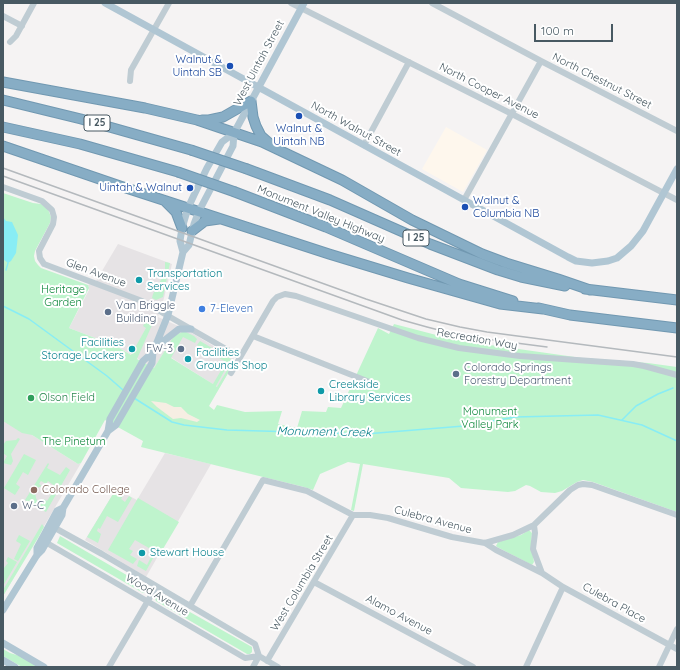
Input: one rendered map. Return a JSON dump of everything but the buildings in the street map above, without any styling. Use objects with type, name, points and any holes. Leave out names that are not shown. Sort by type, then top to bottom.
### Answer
[{"type":"highway","points":[[3,82],[145,108],[197,120],[271,146],[342,180],[412,220],[470,248],[506,263],[590,290]]},
{"type":"highway","name":"Monument Valley Highway","points":[[3,100],[81,118],[191,150],[248,169],[330,200],[430,244],[498,270],[553,284],[590,290],[677,300]]},
{"type":"highway","points":[[197,120],[209,120],[223,117],[251,101],[256,126],[261,136],[271,146]]},
{"type":"highway","name":"Monument Valley Highway","points":[[3,127],[80,144],[178,172],[326,227],[458,284],[543,309],[570,315],[677,328]]},
{"type":"highway","points":[[3,146],[329,254],[500,304],[543,309]]},
{"type":"highway","points":[[164,200],[176,212],[182,228]]},
{"type":"highway","points":[[192,231],[205,221],[223,219]]},
{"type":"main road","name":"North Walnut Street","points":[[105,3],[568,257],[583,262],[600,263],[616,258],[631,246],[643,231],[664,193]]},
{"type":"main road","name":"West Uintah Street","points":[[108,431],[115,426],[151,366],[154,358],[154,350],[168,315],[183,252],[189,245],[199,211],[233,146],[234,133],[302,6]]},
{"type":"main road","name":"West Uintah Street","points":[[183,252],[180,241],[188,208],[207,168],[222,142],[234,133]]},
{"type":"main road","points":[[664,193],[677,169]]},
{"type":"main road","points":[[154,350],[179,329],[191,329]]},
{"type":"main road","name":"West Uintah Street","points":[[3,614],[5,607],[55,528],[62,515],[63,508],[108,431],[109,423],[113,414],[143,361],[154,350]]},
{"type":"main road","name":"West Uintah Street","points":[[37,555],[37,548],[57,511],[63,508]]},
{"type":"main road","points":[[3,643],[44,667]]},
{"type":"main road","points":[[3,660],[15,667]]},
{"type":"street","points":[[10,42],[22,26],[34,3]]},
{"type":"street","points":[[130,81],[131,70],[169,3]]},
{"type":"street","name":"North Cooper Avenue","points":[[291,3],[302,6],[677,200]]},
{"type":"street","name":"North Chestnut Street","points":[[432,3],[677,131]]},
{"type":"street","points":[[3,16],[22,26]]},
{"type":"street","points":[[464,200],[541,61]]},
{"type":"street","points":[[364,146],[409,62]]},
{"type":"street","name":"Glen Avenue","points":[[3,187],[42,201],[52,210],[54,217],[53,224],[39,251],[40,258],[44,264],[137,298],[240,358]]},
{"type":"street","name":"Recreation Way","points":[[253,336],[273,301],[280,295],[285,294],[296,296],[407,335],[459,348],[520,356],[633,364],[677,375]]},
{"type":"street","points":[[231,373],[253,336],[372,383]]},
{"type":"street","name":"Culebra Avenue","points":[[190,606],[263,480],[307,491],[353,515],[370,515],[388,518],[458,538],[485,543],[513,535],[534,525],[570,490],[583,484],[592,485],[677,515]]},
{"type":"street","name":"West Columbia Street","points":[[267,661],[353,515]]},
{"type":"street","points":[[534,525],[535,533],[533,549],[542,573]]},
{"type":"street","name":"Wood Avenue","points":[[55,528],[255,644],[259,656],[278,667]]},
{"type":"street","name":"Wood Avenue","points":[[47,542],[245,658],[259,656]]},
{"type":"street","name":"Culebra Place","points":[[485,543],[542,573],[563,587],[677,649]]},
{"type":"street","name":"Alamo Avenue","points":[[314,582],[473,667]]},
{"type":"street","points":[[109,667],[156,587]]},
{"type":"street","points":[[526,667],[563,587]]},
{"type":"street","points":[[659,667],[677,629]]},
{"type":"street","points":[[253,667],[259,656]]},
{"type":"shaded area","points":[[446,127],[487,150],[463,192],[422,169]]},
{"type":"shaded area","points":[[118,244],[172,264],[158,317],[185,329],[234,358],[234,363],[219,388],[164,353],[154,368],[116,346],[69,328],[89,290],[88,285],[96,281]]},
{"type":"shaded area","name":"Colorado College","points":[[3,348],[32,435],[78,464],[81,463],[3,596]]},
{"type":"shaded area","name":"Colorado College","points":[[165,453],[211,464],[146,577],[85,540],[116,489],[137,500]]},
{"type":"green space","name":"Monument Valley Park","points":[[3,193],[33,203],[41,204],[48,209],[51,217],[50,223],[35,251],[34,256],[38,265],[41,268],[88,285],[89,288],[69,328],[116,346],[131,355],[146,328],[143,326],[146,321],[143,319],[145,315],[149,316],[152,319],[152,325],[137,359],[154,368],[174,336],[184,331],[197,339],[195,343],[183,337],[171,358],[213,384],[226,362],[197,345],[200,341],[231,359],[216,386],[217,387],[232,362],[234,363],[209,406],[214,410],[217,405],[245,412],[282,411],[278,424],[297,428],[302,411],[326,412],[328,407],[341,408],[378,328],[389,334],[394,324],[469,342],[582,358],[648,363],[677,367],[677,512],[593,482],[583,480],[555,493],[541,492],[526,485],[515,491],[508,492],[461,488],[449,478],[363,464],[354,511],[351,510],[360,464],[348,462],[320,474],[313,490],[141,447],[143,441],[105,420],[81,463],[78,464],[32,435],[22,433],[3,421]]},
{"type":"green space","points":[[165,262],[170,263],[163,297],[156,300],[152,298],[165,273]]},
{"type":"green space","points":[[18,438],[20,439],[11,454],[13,461],[11,465],[3,463],[7,456],[3,453],[3,445],[6,441],[16,440]]},
{"type":"green space","points":[[24,454],[36,460],[28,475],[23,472],[16,484],[20,487],[15,495],[4,488]]},
{"type":"green space","points":[[48,463],[47,468],[60,475],[66,467],[70,470],[46,512],[39,508],[42,501],[43,502],[44,499],[47,501],[56,487],[48,481],[46,484],[41,481],[39,484],[42,486],[37,488],[35,492],[38,502],[37,507],[25,500]]},
{"type":"green space","points":[[116,489],[125,493],[121,499],[125,502],[129,496],[132,498],[118,522],[107,516],[100,529],[98,528],[97,531],[101,534],[98,543],[87,537]]},
{"type":"green space","points":[[138,498],[179,522],[160,554],[156,553],[146,571],[137,566],[139,560],[147,565],[154,551],[135,540],[129,549],[133,551],[130,555],[137,559],[133,564],[108,550]]},
{"type":"green space","points":[[42,524],[44,527],[3,596],[3,590]]},
{"type":"green space","points":[[529,530],[532,533],[531,545],[534,562],[532,565],[496,546],[498,542],[521,535]]},
{"type":"green space","points":[[19,535],[30,541],[18,561],[14,559],[21,544],[16,541]]},
{"type":"green space","points":[[60,536],[147,587],[147,591],[143,593],[57,543]]},
{"type":"green space","points":[[8,557],[17,562],[3,586],[3,567],[4,568],[8,563],[6,561]]},
{"type":"green space","points":[[158,594],[252,647],[252,652],[247,654],[156,601],[155,598]]},
{"type":"green space","points":[[3,649],[20,656],[39,667],[22,667],[3,656]]},
{"type":"sand","points":[[151,401],[166,403],[174,407],[181,407],[188,414],[200,420],[197,422],[181,418],[173,419]]},
{"type":"water","points":[[3,217],[6,221],[12,222],[18,235],[16,253],[8,263],[3,259]]},
{"type":"waterway","points":[[6,270],[8,263]]},
{"type":"waterway","name":"Monument Creek","points":[[3,306],[29,319],[107,376],[123,390]]},
{"type":"waterway","points":[[622,420],[636,406],[673,388]]},
{"type":"waterway","name":"Monument Creek","points":[[134,398],[172,422],[184,425],[227,430],[365,434],[464,426],[515,417],[598,415],[642,425],[677,441]]},
{"type":"railway","points":[[3,168],[366,299],[426,319],[487,332],[677,357]]},
{"type":"railway","points":[[3,176],[402,320],[462,336],[547,347]]},
{"type":"place","name":"Walnut & Uintah SB","points":[[230,66]]},
{"type":"place","name":"Walnut & Uintah NB","points":[[299,116]]},
{"type":"place","name":"Uintah & Walnut","points":[[190,188]]},
{"type":"place","name":"Walnut & Columbia NB","points":[[465,207]]},
{"type":"place","name":"Transportation Services","points":[[139,280]]},
{"type":"place","name":"7-Eleven","points":[[202,309]]},
{"type":"place","name":"Van Briggle Building","points":[[108,312]]},
{"type":"place","name":"Facilities Storage Lockers","points":[[132,349]]},
{"type":"place","name":"FW-3","points":[[181,349]]},
{"type":"place","name":"Facilities Grounds Shop","points":[[188,359]]},
{"type":"place","name":"Colorado Springs Forestry Department","points":[[456,374]]},
{"type":"place","name":"Creekside Library Services","points":[[321,391]]},
{"type":"place","name":"Olson Field","points":[[31,398]]},
{"type":"place","name":"Colorado College","points":[[34,490]]},
{"type":"place","name":"W-C","points":[[14,506]]},
{"type":"place","name":"Stewart House","points":[[142,553]]},
{"type":"park label","name":"Heritage Garden","points":[[63,296]]},
{"type":"park label","name":"The Pinetum","points":[[74,442]]}]
